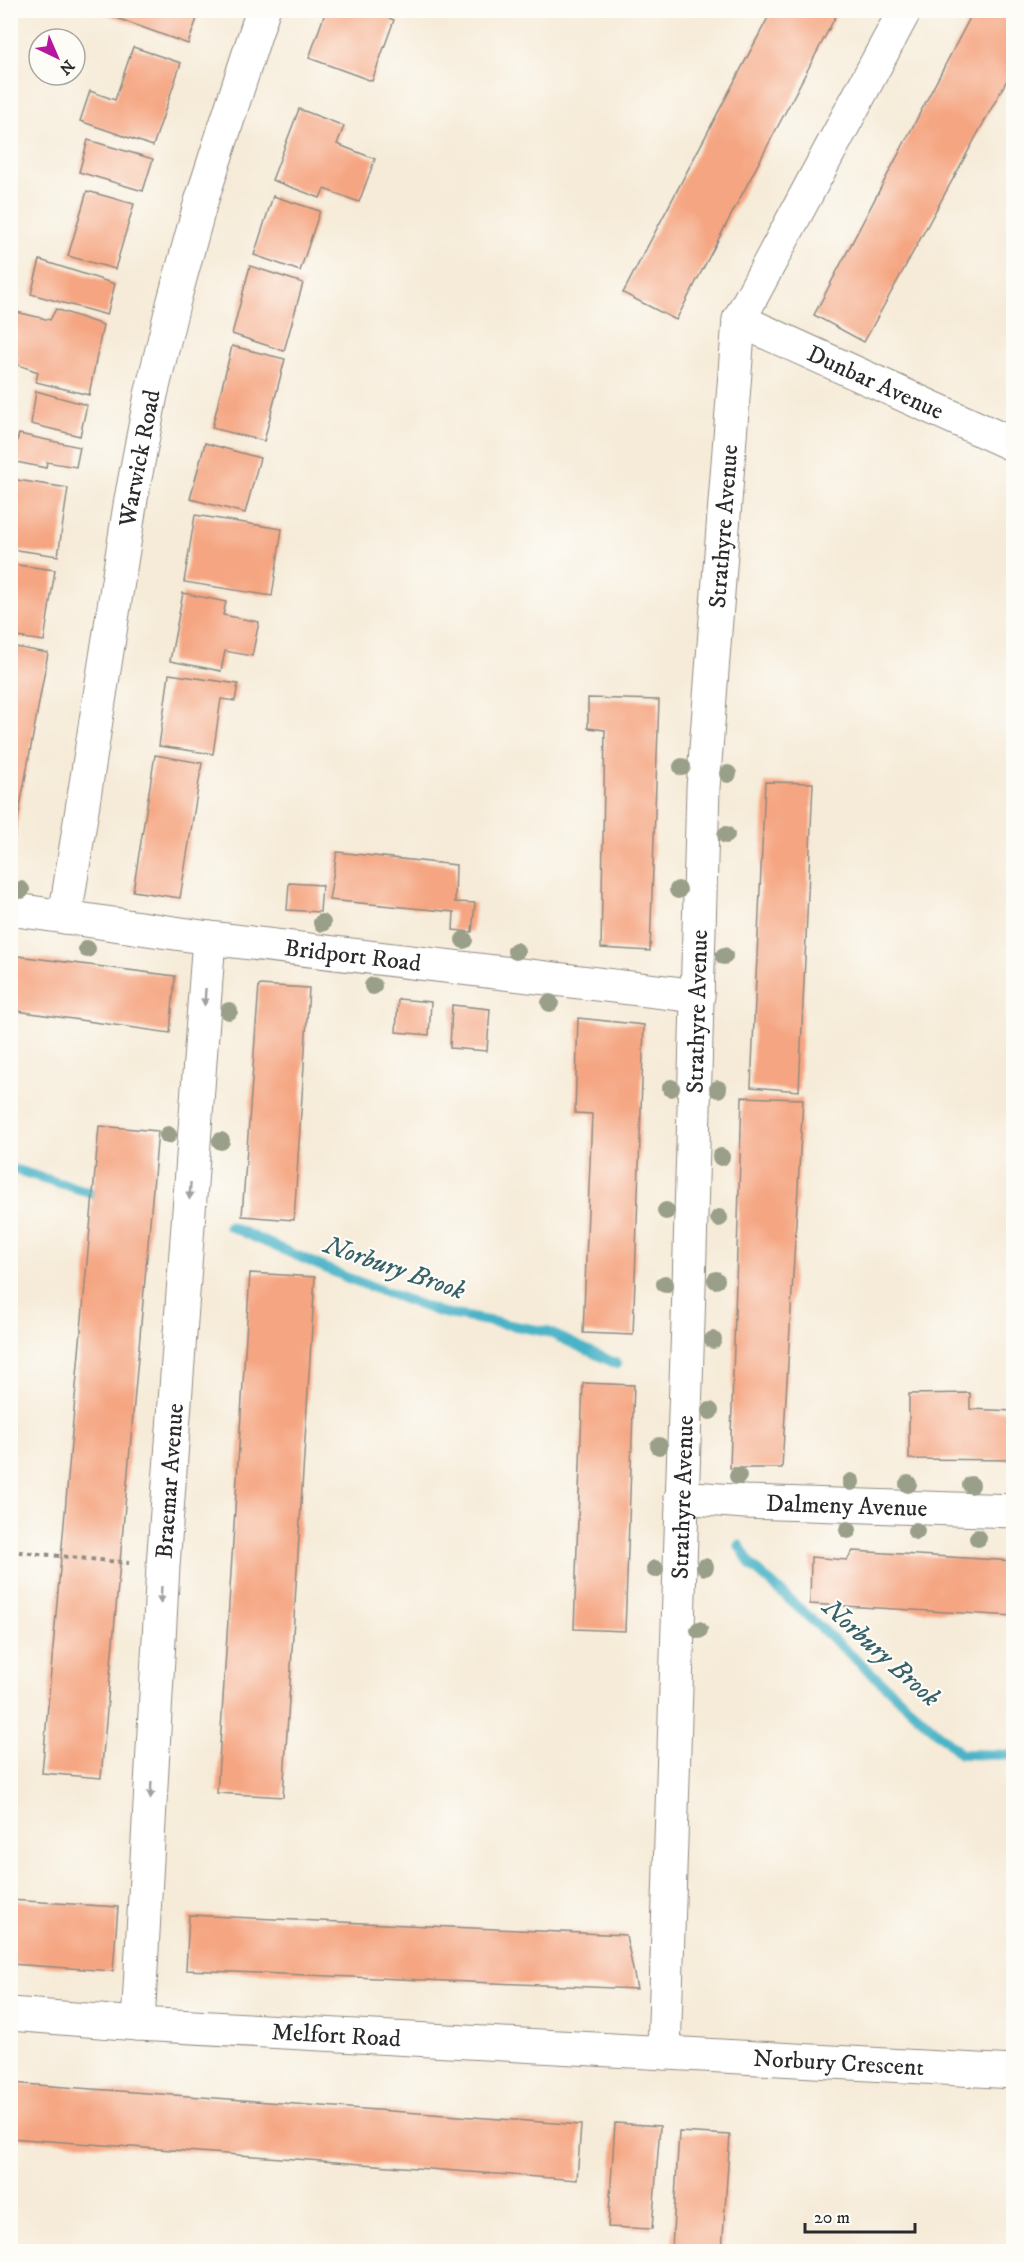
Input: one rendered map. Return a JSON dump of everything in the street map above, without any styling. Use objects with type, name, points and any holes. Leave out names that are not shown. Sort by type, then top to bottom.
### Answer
[{"type":"street","name":"Warwick Road","points":[[65,917],[131,499],[151,395],[200,206],[263,10]]},
{"type":"street","name":"Strathyre Avenue","points":[[664,2053],[703,788],[739,320],[905,10]]},
{"type":"street","name":"Dunbar Avenue","points":[[739,320],[1014,445]]},
{"type":"street","name":"Bridport Road","points":[[10,909],[209,938],[698,996]]},
{"type":"street","name":"Braemar Avenue","points":[[138,2024],[163,1566],[209,938]]},
{"type":"street","name":"Dalmeny Avenue","points":[[681,1497],[745,1502],[1014,1511]]},
{"type":"street","name":"Melfort Road","points":[[10,2014],[138,2024],[664,2053]]},
{"type":"street","name":"Norbury Crescent","points":[[664,2053],[1014,2072]]},
{"type":"path","points":[[10,1551],[163,1566]]},
{"type":"building","points":[[104,10],[200,10],[188,44],[103,13]]},
{"type":"building","points":[[326,10],[367,10],[394,20],[372,81],[309,58]]},
{"type":"building","points":[[772,10],[839,10],[676,320],[623,293]]},
{"type":"building","points":[[974,10],[1014,10],[1014,67],[864,342],[814,315]]},
{"type":"building","points":[[133,47],[181,63],[153,146],[80,121],[90,91],[115,100]]},
{"type":"building","points":[[299,109],[344,126],[337,144],[375,159],[359,202],[324,189],[320,198],[272,180]]},
{"type":"building","points":[[88,140],[153,159],[143,191],[79,172]]},
{"type":"building","points":[[87,191],[134,204],[115,269],[68,256]]},
{"type":"building","points":[[273,196],[320,211],[300,271],[254,255]]},
{"type":"building","points":[[40,260],[115,284],[107,315],[31,294]]},
{"type":"building","points":[[250,266],[303,283],[284,351],[232,334]]},
{"type":"building","points":[[56,309],[103,325],[89,395],[36,382],[38,372],[16,364],[18,352],[10,349],[12,311],[50,320]]},
{"type":"building","points":[[232,346],[285,359],[264,441],[212,428]]},
{"type":"building","points":[[36,391],[87,405],[80,436],[31,424]]},
{"type":"building","points":[[19,434],[80,447],[76,467],[47,462],[46,468],[11,461]]},
{"type":"building","points":[[205,443],[260,458],[245,513],[190,499]]},
{"type":"building","points":[[17,480],[68,488],[58,556],[10,549],[10,526]]},
{"type":"building","points":[[195,515],[282,529],[272,596],[184,582]]},
{"type":"building","points":[[10,564],[55,570],[44,641],[10,636]]},
{"type":"building","points":[[183,593],[226,602],[223,615],[259,622],[252,656],[225,651],[221,671],[170,661]]},
{"type":"building","points":[[10,646],[48,653],[12,851],[10,850]]},
{"type":"building","points":[[169,674],[238,684],[235,701],[221,699],[213,754],[159,746]]},
{"type":"building","points":[[588,698],[659,700],[650,951],[601,948],[605,730],[588,728]]},
{"type":"building","points":[[155,755],[202,763],[180,898],[133,891]]},
{"type":"building","points":[[765,782],[813,783],[799,1091],[751,1087]]},
{"type":"building","points":[[337,852],[456,865],[455,902],[475,903],[472,932],[453,930],[454,912],[329,900]]},
{"type":"building","points":[[289,883],[322,885],[320,912],[287,910]]},
{"type":"building","points":[[10,955],[175,976],[170,1033],[10,1010]]},
{"type":"building","points":[[259,985],[309,988],[294,1220],[242,1216]]},
{"type":"building","points":[[398,999],[431,1002],[429,1035],[396,1032]]},
{"type":"building","points":[[452,1005],[490,1009],[487,1051],[450,1048]]},
{"type":"building","points":[[578,1018],[644,1025],[633,1335],[583,1333],[592,1114],[575,1113]]},
{"type":"building","points":[[742,1097],[803,1099],[782,1468],[730,1468]]},
{"type":"building","points":[[99,1126],[158,1131],[101,1778],[42,1773]]},
{"type":"building","points":[[250,1273],[315,1277],[283,1797],[217,1793]]},
{"type":"building","points":[[583,1383],[634,1385],[625,1631],[574,1629]]},
{"type":"building","points":[[970,1393],[970,1409],[1014,1411],[1014,1460],[909,1459],[909,1394]]},
{"type":"building","points":[[853,1551],[1014,1561],[1014,1616],[810,1604],[811,1557],[847,1560]]},
{"type":"building","points":[[10,1900],[118,1907],[113,1971],[10,1964]]},
{"type":"building","points":[[189,1915],[626,1935],[637,1989],[186,1970]]},
{"type":"building","points":[[10,2083],[581,2125],[577,2180],[10,2138]]},
{"type":"building","points":[[615,2123],[660,2126],[652,2229],[608,2227]]},
{"type":"building","points":[[679,2132],[730,2135],[722,2251],[672,2248]]},
{"type":"waterway","name":"Norbury Brook","points":[[10,1168],[105,1197]]},
{"type":"waterway","name":"Norbury Brook","points":[[229,1226],[348,1278],[439,1312],[548,1332],[617,1364]]},
{"type":"waterway","name":"Norbury Brook","points":[[739,1545],[751,1565],[961,1754],[1014,1755]]}]
